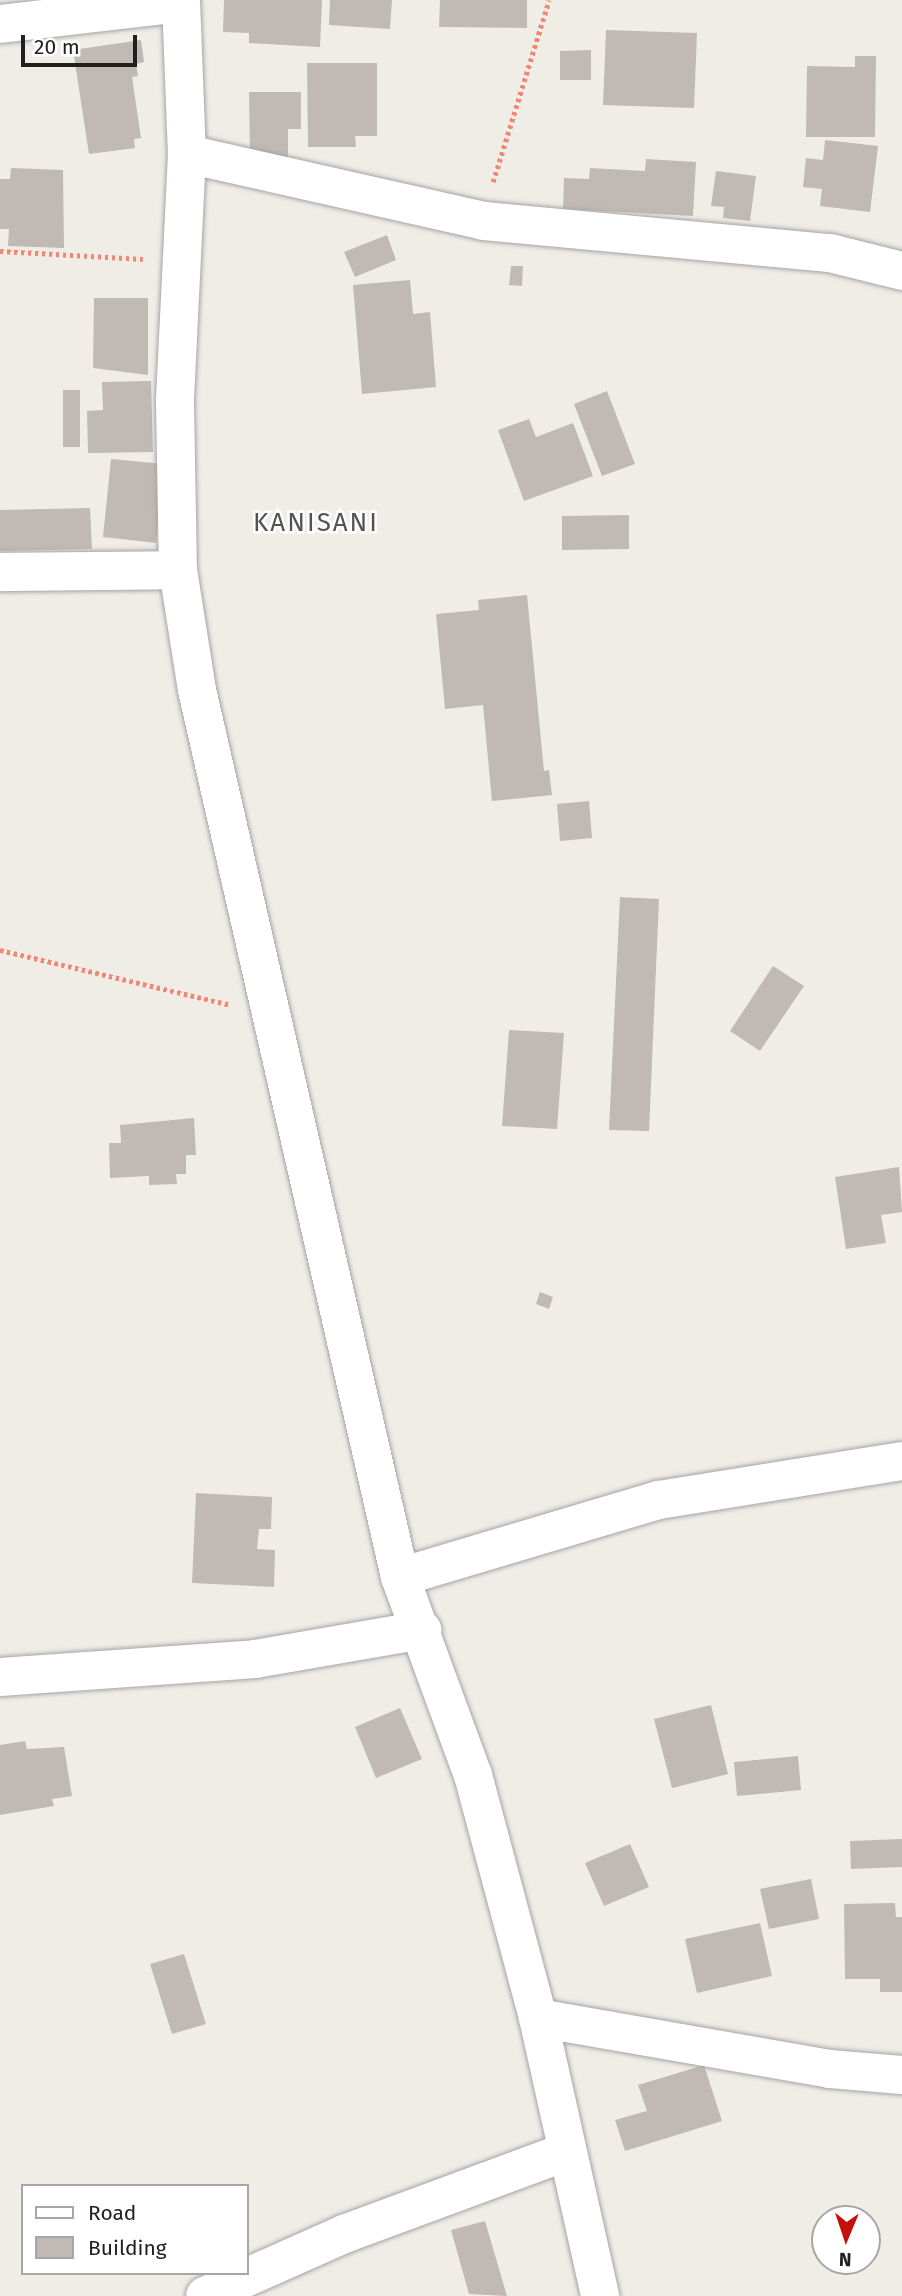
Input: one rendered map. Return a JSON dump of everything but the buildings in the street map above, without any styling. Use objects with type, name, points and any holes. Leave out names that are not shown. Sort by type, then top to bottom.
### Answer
[{"type":"street","points":[[0,24],[181,2],[187,154],[185,261],[175,402],[178,570],[197,690],[276,1025],[400,1577],[423,1630],[473,1775],[538,2018],[600,2296]]},
{"type":"street","points":[[187,154],[484,221],[830,253],[902,271]]},
{"type":"street","points":[[0,572],[178,570]]},
{"type":"street","points":[[400,1577],[659,1500],[902,1461]]},
{"type":"street","points":[[0,1677],[255,1659],[423,1630]]},
{"type":"street","points":[[538,2018],[830,2069],[902,2074]]},
{"type":"street","points":[[205,2296],[344,2234],[566,2152]]},
{"type":"path","points":[[484,221],[550,0]]},
{"type":"path","points":[[0,251],[185,261]]},
{"type":"path","points":[[0,950],[232,1006],[276,1025]]},
{"type":"district","name":"KANISANI","points":[[316,523]]}]
